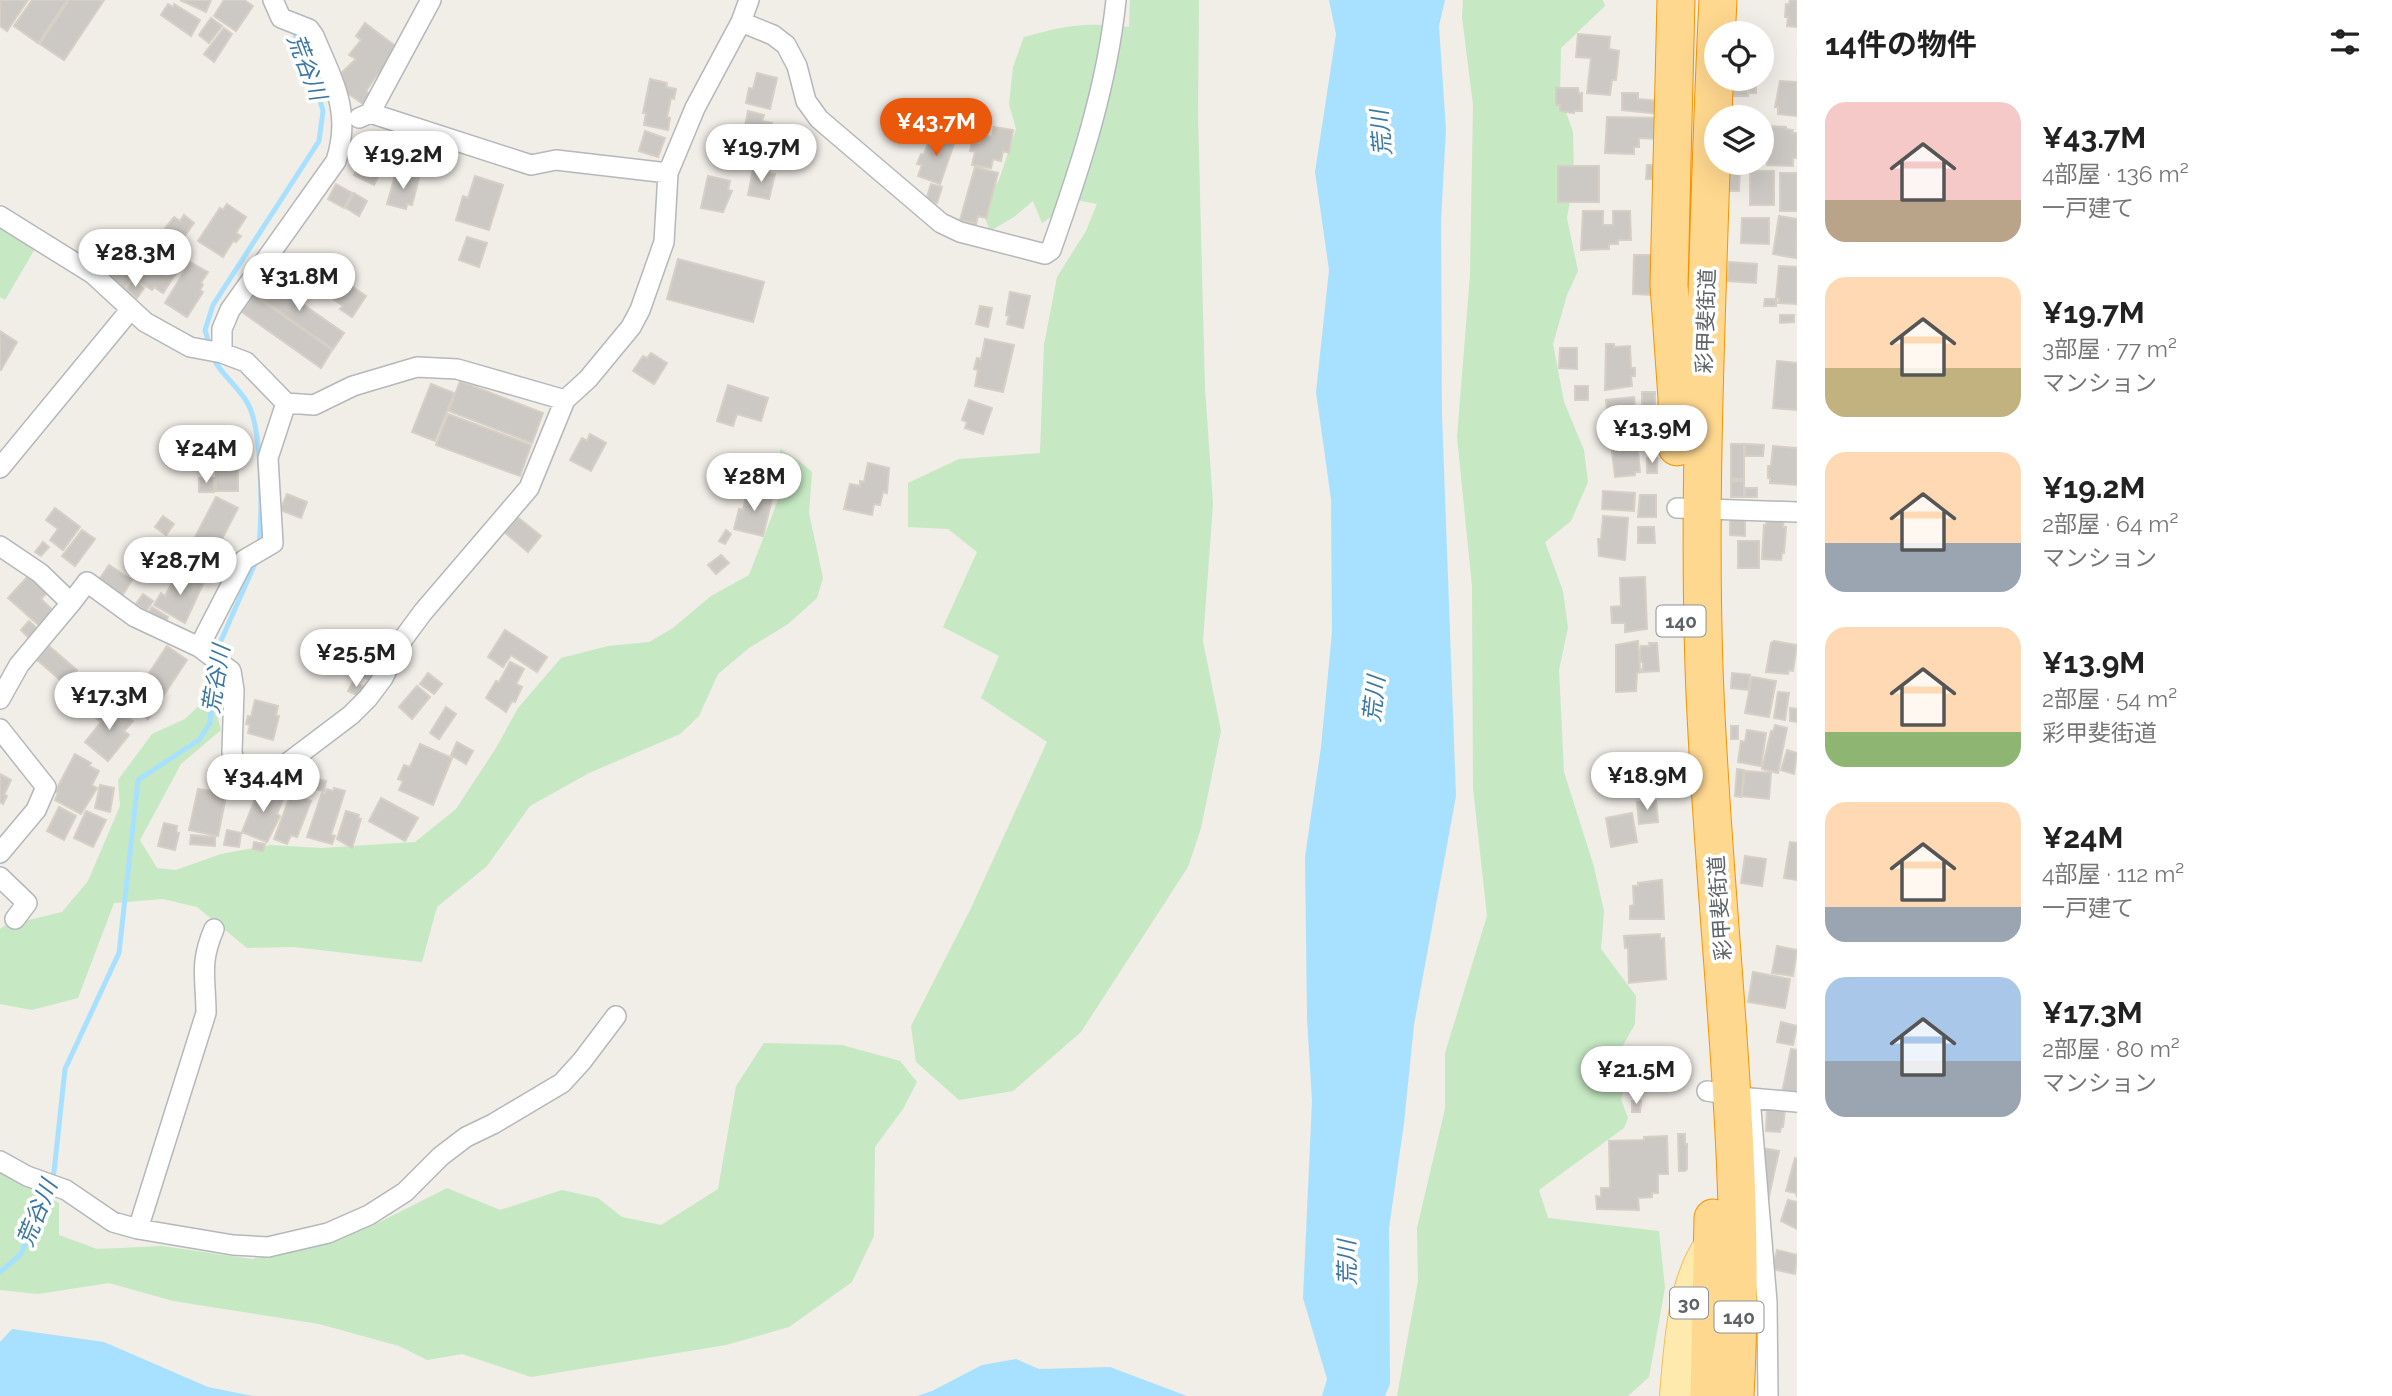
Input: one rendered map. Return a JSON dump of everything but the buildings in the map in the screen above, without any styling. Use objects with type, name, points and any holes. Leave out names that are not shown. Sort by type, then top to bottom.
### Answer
[{"type":"highway","name":"彩甲斐街道","points":[[1676,0],[1669,285],[1690,395]]},
{"type":"highway","name":"140","points":[[1690,395],[1700,0]]},
{"type":"highway","name":"彩甲斐街道","points":[[1709,1396],[1726,1239],[1730,1094],[1684,721],[1690,395],[1718,0]]},
{"type":"highway","name":"彩甲斐街道","points":[[1726,1239],[1739,1325],[1735,1396]]},
{"type":"main road","name":"30","points":[[1676,1396],[1692,1286],[1700,1260],[1726,1239]]},
{"type":"street","points":[[342,125],[370,113],[431,0]]},
{"type":"street","points":[[0,699],[19,665],[87,582],[135,617],[199,647],[231,671],[234,690],[232,752],[234,761],[246,769],[266,775],[273,774],[351,715],[383,678],[403,639],[423,612],[529,488],[565,401],[588,380],[631,327],[640,310],[663,242],[668,173],[695,108],[741,22],[749,0]]},
{"type":"street","points":[[741,22],[773,35],[786,45],[797,66],[807,101],[819,119],[942,223],[960,232],[1045,254],[1051,250],[1085,152],[1108,60],[1116,0]]},
{"type":"street","points":[[222,354],[222,329],[230,310],[335,161],[341,143],[342,108],[337,90],[309,29],[277,9]]},
{"type":"street","points":[[370,113],[531,165],[556,160],[668,173]]},
{"type":"street","points":[[0,216],[93,274],[145,322],[190,347],[246,362],[286,403],[314,405],[353,386],[417,368],[457,369],[565,401]]},
{"type":"street","points":[[0,468],[131,309]]},
{"type":"street","points":[[199,647],[244,561],[273,543],[268,458],[286,403]]},
{"type":"street","points":[[1690,508],[1797,512]]},
{"type":"street","points":[[0,546],[40,573],[71,603]]},
{"type":"street","points":[[0,729],[46,787],[36,810],[0,853]]},
{"type":"street","points":[[0,877],[27,903],[15,919]]},
{"type":"street","points":[[138,1229],[206,1013],[202,964],[214,929]]},
{"type":"street","points":[[0,1161],[27,1176],[66,1191],[113,1222],[138,1229],[233,1245],[268,1247],[328,1233],[369,1215],[405,1192],[441,1156],[466,1137],[562,1083],[616,1016]]},
{"type":"street","points":[[1768,1396],[1767,1302],[1730,1094],[1797,1102]]},
{"type":"green space","points":[[1130,0],[1199,0],[1198,116],[1205,388],[1213,504],[1203,641],[1221,731],[1201,828],[1188,867],[1081,1032],[1013,1091],[959,1100],[916,1062],[911,1026],[971,908],[1047,742],[981,698],[999,656],[943,627],[977,552],[948,529],[908,527],[908,483],[959,459],[1040,453],[1044,345],[1057,277],[1086,231],[1097,204],[1077,200],[1042,223],[1033,201],[1014,217],[990,231],[981,208],[999,180],[1016,129],[1009,104],[1013,67],[1024,37],[1076,26],[1129,27]]},
{"type":"green space","points":[[1463,0],[1603,0],[1605,6],[1561,48],[1560,95],[1573,132],[1574,178],[1567,218],[1578,271],[1567,295],[1553,344],[1564,402],[1584,450],[1588,482],[1571,521],[1545,542],[1563,591],[1568,628],[1559,670],[1564,772],[1594,867],[1604,911],[1601,949],[1636,996],[1635,1024],[1621,1049],[1631,1071],[1621,1099],[1628,1118],[1624,1128],[1539,1190],[1548,1218],[1659,1231],[1665,1288],[1649,1377],[1628,1396],[1397,1396],[1418,1281],[1417,1228],[1445,1109],[1445,1053],[1487,916],[1473,788],[1472,586],[1457,437],[1470,275],[1473,105],[1462,17]]},
{"type":"green space","points":[[0,226],[36,247],[5,300],[0,297]]},
{"type":"green space","points":[[780,449],[812,472],[809,513],[823,578],[817,598],[788,624],[749,648],[718,674],[699,716],[680,734],[589,773],[530,806],[487,866],[437,907],[422,962],[294,947],[247,948],[197,907],[163,899],[114,903],[78,998],[32,1010],[0,1004],[0,929],[62,912],[88,881],[120,806],[118,780],[152,734],[185,719],[211,694],[221,730],[181,764],[140,840],[157,868],[176,870],[221,854],[270,845],[321,848],[415,842],[456,809],[496,748],[518,708],[561,658],[608,646],[649,642],[673,628],[711,596],[749,575],[780,495]]},
{"type":"green space","points":[[764,1043],[842,1045],[900,1061],[917,1082],[903,1109],[875,1147],[874,1236],[852,1282],[789,1327],[726,1345],[531,1377],[462,1354],[427,1360],[399,1346],[319,1324],[173,1301],[109,1283],[38,1294],[0,1290],[0,1173],[59,1203],[59,1235],[97,1249],[162,1246],[252,1259],[314,1247],[374,1225],[447,1188],[500,1210],[562,1190],[598,1198],[622,1217],[661,1225],[718,1189],[736,1086]]},
{"type":"water","name":"荒川","points":[[1329,0],[1445,0],[1439,26],[1446,130],[1441,221],[1442,414],[1456,796],[1414,1025],[1389,1228],[1390,1384],[1385,1396],[1322,1396],[1327,1379],[1303,1298],[1312,1101],[1307,1018],[1305,857],[1321,747],[1332,632],[1331,499],[1316,392],[1329,270],[1315,172],[1336,34]]},
{"type":"water","points":[[12,1329],[104,1342],[208,1387],[253,1396],[0,1396],[0,1342]]},
{"type":"water","points":[[1016,1359],[1039,1369],[1110,1367],[1187,1396],[917,1396],[982,1365]]},
{"type":"waterway","name":"荒谷川","points":[[210,347],[205,330],[213,305],[319,141],[323,111],[316,85],[293,29]]},
{"type":"waterway","name":"荒谷川","points":[[213,356],[219,368],[248,404],[253,417],[260,474],[259,546]]},
{"type":"waterway","name":"荒谷川","points":[[216,652],[257,559]]},
{"type":"waterway","name":"荒谷川","points":[[51,1179],[65,1069],[119,953],[138,780],[199,740],[210,723],[215,666]]},
{"type":"waterway","name":"荒谷川","points":[[0,1272],[21,1254],[48,1188]]}]
